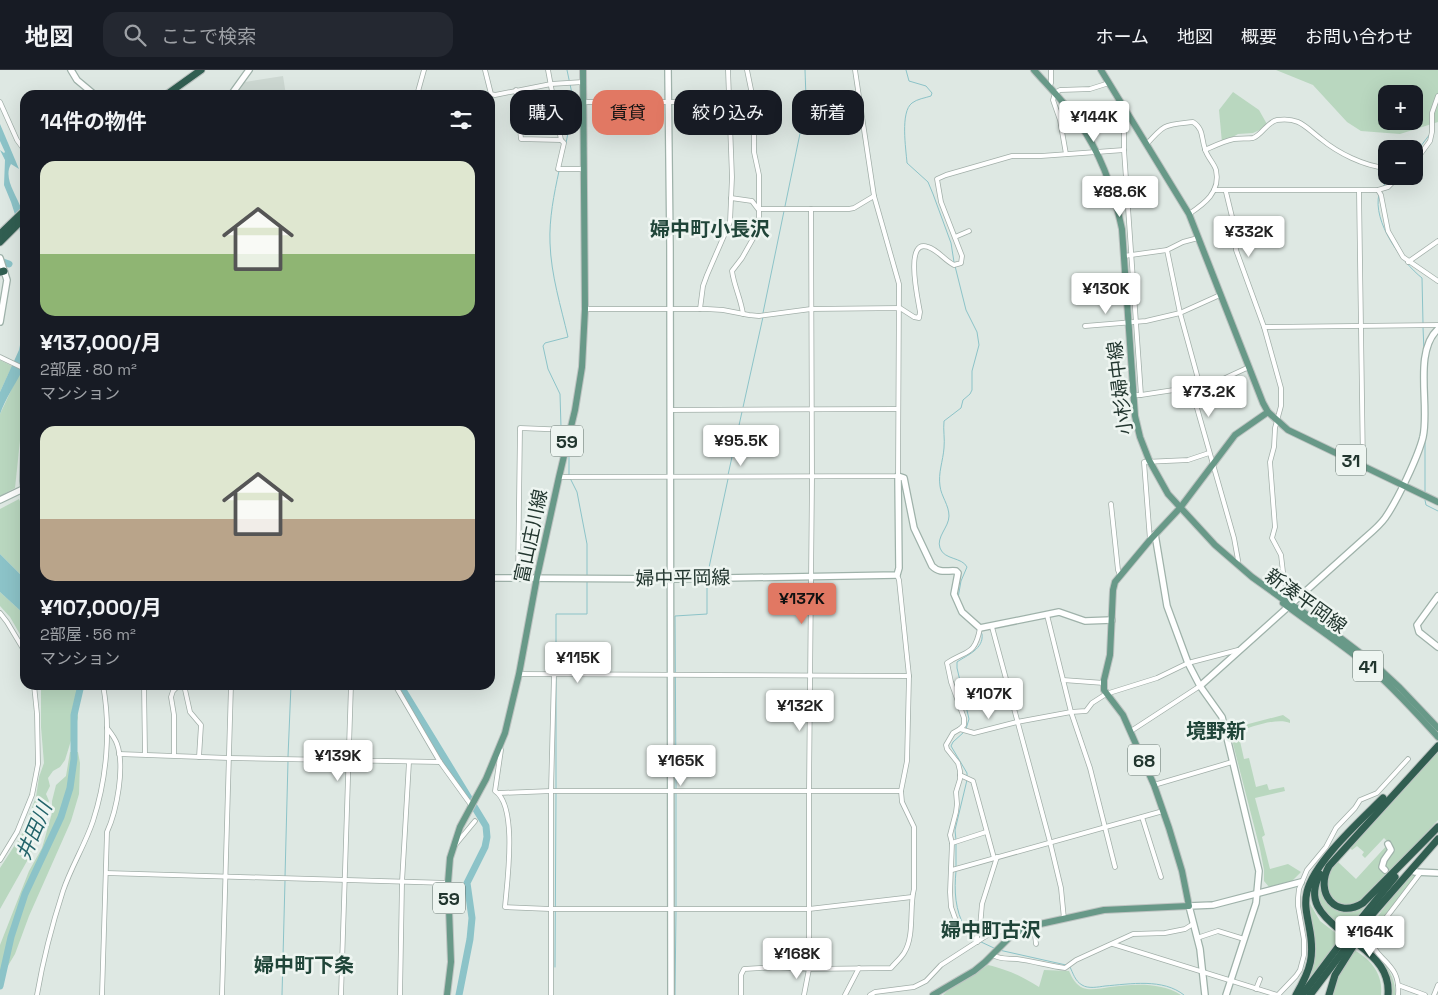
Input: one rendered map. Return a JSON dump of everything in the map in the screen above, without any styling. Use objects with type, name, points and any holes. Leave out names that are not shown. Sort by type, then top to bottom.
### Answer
[{"type":"highway","points":[[165,90],[193,70]]},
{"type":"highway","points":[[173,90],[201,70]]},
{"type":"highway","points":[[0,233],[20,215]]},
{"type":"highway","points":[[0,242],[20,222]]},
{"type":"highway","points":[[1296,995],[1308,974],[1313,955],[1306,899],[1308,889],[1315,874],[1344,839],[1438,738]]},
{"type":"highway","points":[[1315,874],[1311,890],[1313,906],[1323,920],[1340,932],[1322,914],[1317,906],[1315,888],[1318,879],[1334,859],[1438,746]]},
{"type":"highway","points":[[1334,859],[1323,880],[1326,894],[1335,905],[1344,908],[1354,907],[1368,899],[1438,828]]},
{"type":"highway","points":[[1302,995],[1376,899],[1438,828]]},
{"type":"highway","points":[[1310,995],[1386,898],[1438,838]]},
{"type":"highway","points":[[1329,995],[1334,974],[1386,898]]},
{"type":"highway","points":[[1384,995],[1384,982],[1380,971],[1358,946],[1376,959],[1384,972],[1388,983],[1388,995]]},
{"type":"main road","name":"富山庄川線","points":[[447,995],[451,962],[448,883],[452,848],[460,827],[486,779],[502,742],[519,674],[537,577],[575,410],[582,367],[584,309],[583,70]]},
{"type":"main road","name":"小杉婦中線","points":[[1034,70],[1079,122],[1097,152],[1108,177],[1122,229],[1132,323],[1133,395],[1140,437],[1149,460],[1168,494],[1180,508]]},
{"type":"main road","name":"31","points":[[1101,70],[1189,214],[1268,412],[1288,430],[1438,502]]},
{"type":"main road","points":[[1180,508],[1235,435],[1268,412]]},
{"type":"main road","name":"新湊平岡線","points":[[1180,508],[1237,564],[1289,606],[1322,624],[1372,662],[1438,728]]},
{"type":"main road","name":"新湊平岡線","points":[[1180,508],[1181,513],[1225,559],[1368,666],[1396,692],[1438,738]]},
{"type":"main road","name":"68","points":[[1180,508],[1115,582],[1112,590],[1110,655],[1104,683],[1106,694],[1123,715],[1131,730],[1154,785],[1182,871],[1189,906]]},
{"type":"main road","points":[[933,995],[974,971],[1019,930],[1104,910],[1189,906]]},
{"type":"street","points":[[71,70],[77,80],[90,90]]},
{"type":"street","points":[[235,90],[249,70]]},
{"type":"street","points":[[418,90],[424,70]]},
{"type":"street","points":[[485,70],[489,90]]},
{"type":"street","points":[[548,70],[561,140],[564,143],[558,169],[583,169]]},
{"type":"street","points":[[668,70],[671,995]]},
{"type":"street","points":[[728,70],[729,90]]},
{"type":"street","points":[[743,314],[742,302],[733,280],[732,272],[759,228],[759,175],[754,152],[754,104],[747,70]]},
{"type":"street","points":[[741,995],[741,975],[744,969],[776,967],[809,969],[891,968],[905,952],[911,929],[914,889],[914,827],[902,802],[901,791],[907,761],[909,676],[899,580],[896,575],[899,568],[897,409],[900,308],[898,277],[874,196],[855,70]]},
{"type":"street","points":[[1049,87],[1051,83],[1051,70]]},
{"type":"street","points":[[516,90],[551,84],[583,82]]},
{"type":"street","points":[[1066,154],[1060,120],[1053,100],[1055,93],[1060,90],[1090,88],[1109,83]]},
{"type":"street","points":[[495,95],[510,91]]},
{"type":"street","points":[[1423,151],[1430,141],[1432,113],[1438,96]]},
{"type":"street","points":[[0,102],[20,144]]},
{"type":"street","points":[[583,102],[674,102]]},
{"type":"street","points":[[1129,117],[1124,126],[1124,150],[1131,254],[1132,323],[1141,395]]},
{"type":"street","points":[[1205,150],[1234,139],[1254,138],[1274,121],[1288,120],[1301,123],[1347,155],[1378,166]]},
{"type":"street","points":[[1146,145],[1162,127],[1193,122],[1201,130],[1205,150],[1215,169],[1214,190],[1207,201],[1189,214]]},
{"type":"street","points":[[521,135],[521,139],[561,140]]},
{"type":"street","points":[[700,309],[705,281],[730,222],[730,135]]},
{"type":"street","points":[[584,309],[700,309],[772,315],[811,310],[900,308],[919,318],[920,312],[914,265],[915,252],[920,247],[926,246],[954,265],[961,263],[962,256],[941,202],[937,179],[1012,156],[1124,150]]},
{"type":"street","points":[[1214,190],[1226,192],[1359,191],[1378,190],[1390,185]]},
{"type":"street","points":[[1378,190],[1381,195],[1388,231],[1403,257],[1438,281]]},
{"type":"street","points":[[1359,191],[1363,466]]},
{"type":"street","points":[[1226,192],[1233,221],[1236,250],[1264,327],[1282,388],[1282,406],[1275,428],[1275,443],[1270,462],[1275,527],[1272,538],[1281,555],[1283,572],[1279,596]]},
{"type":"street","points":[[758,209],[854,208],[874,196]]},
{"type":"street","points":[[731,198],[752,201],[758,209]]},
{"type":"street","points":[[804,995],[809,969],[808,790],[811,674],[812,477],[811,209]]},
{"type":"street","points":[[955,237],[969,231]]},
{"type":"street","points":[[1124,256],[1167,250],[1183,242],[1198,238]]},
{"type":"street","points":[[1408,262],[1438,241]]},
{"type":"street","points":[[1167,250],[1180,313],[1200,386]]},
{"type":"street","points":[[0,258],[2,270],[7,280],[0,322]]},
{"type":"street","points":[[1085,326],[1132,323],[1180,313],[1220,295]]},
{"type":"street","points":[[1264,327],[1438,325]]},
{"type":"street","points":[[1131,730],[1200,686],[1376,528],[1388,512],[1420,448],[1426,420],[1425,353],[1429,340],[1438,329]]},
{"type":"street","points":[[0,358],[20,368]]},
{"type":"street","points":[[1133,395],[1200,386],[1221,380],[1249,367]]},
{"type":"street","points":[[1191,387],[1234,538],[1237,564]]},
{"type":"street","points":[[670,410],[897,409]]},
{"type":"street","points":[[518,578],[520,428],[569,430]]},
{"type":"street","points":[[1210,453],[1188,460],[1149,460],[1144,462],[1153,537],[1167,606],[1188,663],[1200,686],[1222,717],[1258,860],[1260,880],[1258,893],[1226,995]]},
{"type":"street","points":[[559,477],[898,476],[904,478],[914,528],[932,566],[938,570],[956,571],[958,573],[954,594],[956,600],[962,612],[980,628]]},
{"type":"street","points":[[0,500],[20,493]]},
{"type":"street","points":[[1111,504],[1120,575]]},
{"type":"street","name":"婦中平岡線","points":[[495,578],[670,579],[811,575],[896,575]]},
{"type":"street","points":[[1438,596],[1417,625],[1419,632],[1438,647]]},
{"type":"street","points":[[980,628],[1059,612],[1085,621],[1112,620]]},
{"type":"street","points":[[0,613],[20,644]]},
{"type":"street","points":[[1047,615],[1071,712],[1090,768],[1115,867]]},
{"type":"street","points":[[992,626],[1050,842],[1060,888],[1064,919]]},
{"type":"street","points":[[977,942],[959,925],[951,907],[952,843],[950,835],[956,812],[956,792],[960,775],[958,763],[946,745],[953,733],[964,725],[963,712],[951,682],[947,663],[967,653],[972,648],[979,636],[980,628]]},
{"type":"street","points":[[960,729],[974,733],[1017,722],[1086,711],[1092,703],[1106,694],[1118,692],[1157,678],[1188,663],[1241,649]]},
{"type":"street","points":[[519,674],[909,676]]},
{"type":"street","points":[[551,995],[551,790],[554,674]]},
{"type":"street","points":[[1063,680],[1104,683]]},
{"type":"street","points":[[0,860],[17,832],[32,795],[38,764],[35,690]]},
{"type":"street","points":[[37,995],[45,952],[63,891],[93,821],[102,780],[107,728],[103,690]]},
{"type":"street","points":[[144,690],[145,754]]},
{"type":"street","points":[[173,690],[171,696],[174,715],[174,755]]},
{"type":"street","points":[[185,690],[190,712],[201,725],[199,757]]},
{"type":"street","points":[[222,995],[231,690]]},
{"type":"street","points":[[341,995],[352,690]]},
{"type":"street","points":[[398,690],[440,762],[472,802]]},
{"type":"street","points":[[102,995],[107,832],[120,774],[119,754],[114,738],[107,728]]},
{"type":"street","points":[[502,742],[495,791],[499,793],[506,812],[510,846],[506,907],[550,909],[809,908],[912,897]]},
{"type":"street","points":[[119,754],[440,762]]},
{"type":"street","points":[[1113,944],[1278,995],[1300,970],[1304,955],[1304,940],[1298,906],[1302,882],[1307,870],[1326,847],[1336,828],[1360,800],[1377,792],[1408,759]]},
{"type":"street","points":[[400,995],[402,882],[408,762]]},
{"type":"street","points":[[1154,785],[1232,762]]},
{"type":"street","points":[[960,775],[972,781],[986,832],[996,857],[982,904],[977,942]]},
{"type":"street","points":[[499,793],[551,790],[901,791]]},
{"type":"street","points":[[952,870],[1163,811]]},
{"type":"street","points":[[1142,817],[1162,877]]},
{"type":"street","points":[[452,848],[476,821]]},
{"type":"street","points":[[952,843],[986,832]]},
{"type":"street","points":[[1385,870],[1382,867],[1382,863],[1391,850],[1388,844]]},
{"type":"street","points":[[106,872],[448,883]]},
{"type":"street","points":[[1398,995],[1398,985],[1390,965],[1373,948],[1371,940],[1418,872],[1438,873]]},
{"type":"street","points":[[1205,995],[1200,949],[1189,906],[1213,905],[1302,882]]},
{"type":"street","points":[[993,955],[1002,959],[1016,959],[1065,968],[1070,963],[1133,934],[1165,933],[1193,924]]},
{"type":"street","points":[[1034,925],[1036,944]]},
{"type":"street","points":[[870,995],[875,992],[914,987],[926,981],[941,965],[994,932],[1019,930]]},
{"type":"street","points":[[1197,938],[1218,931],[1244,939]]},
{"type":"street","points":[[846,995],[859,968]]},
{"type":"street","points":[[1256,989],[1260,979]]},
{"type":"street","points":[[1398,985],[1425,995]]},
{"type":"street","points":[[1434,995],[1438,985]]},
{"type":"shaded area","points":[[283,76],[285,90],[239,90],[245,82]]},
{"type":"green space","points":[[1276,70],[1438,70],[1438,122],[1423,127],[1423,85],[1378,85],[1378,130],[1413,130],[1400,134],[1361,131],[1347,122],[1313,85]]},
{"type":"green space","points":[[1233,92],[1259,110],[1268,126],[1253,133],[1238,134],[1222,143],[1219,110]]},
{"type":"green space","points":[[0,360],[12,366],[0,392]]},
{"type":"green space","points":[[20,374],[20,440],[15,488],[0,496],[0,414]]},
{"type":"green space","points":[[19,499],[20,574],[0,554],[0,509]]},
{"type":"green space","points":[[0,592],[20,610],[20,634],[10,617],[0,606]]},
{"type":"green space","points":[[41,690],[77,690],[78,718],[65,760],[48,778],[50,786],[46,794],[49,801],[44,814],[44,824],[33,838],[31,854],[0,909],[0,868],[22,834],[36,797],[39,777],[44,763],[41,727]]},
{"type":"green space","points":[[1283,715],[1290,720],[1290,723],[1285,721],[1271,722],[1238,732],[1244,759],[1249,758],[1256,787],[1267,784],[1269,790],[1284,787],[1285,791],[1255,798],[1265,835],[1262,837],[1270,869],[1288,864],[1301,872],[1292,881],[1269,887],[1264,881],[1260,849],[1231,736],[1237,727]]},
{"type":"green space","points":[[70,752],[78,752],[80,763],[79,794],[71,821],[29,916],[15,954],[0,979],[0,945],[29,871],[42,848],[52,813],[52,801],[56,785],[66,776]]},
{"type":"green space","points":[[1438,753],[1438,820],[1396,866],[1360,900],[1352,904],[1342,904],[1334,899],[1327,887],[1329,873],[1334,864],[1381,815],[1388,803]],"holes":[[[1384,838],[1389,843],[1356,879],[1338,862],[1350,848],[1352,850],[1357,846],[1364,852],[1362,855],[1365,858]]]},
{"type":"green space","points":[[1413,873],[1416,877],[1375,930],[1369,928],[1395,893]]},
{"type":"green space","points":[[1319,882],[1338,908],[1371,899],[1346,931],[1328,915],[1321,905]]},
{"type":"green space","points":[[1309,902],[1320,921],[1341,937],[1306,984],[1312,969]]},
{"type":"green space","points":[[1367,932],[1370,937],[1368,942],[1372,950],[1381,959],[1390,973],[1394,983],[1395,995],[1391,995],[1391,979],[1387,971],[1360,942]]},
{"type":"green space","points":[[1354,950],[1366,958],[1375,969],[1380,981],[1381,995],[1332,995],[1338,974]]},
{"type":"green space","points":[[988,965],[1015,974],[1039,987],[1044,970],[1069,971],[1076,983],[1086,989],[1147,985],[1165,988],[1181,995],[943,995]]},
{"type":"water","points":[[0,124],[19,169],[11,164],[8,175],[20,206],[20,232],[4,185],[5,160],[0,150],[5,152],[0,141]]},
{"type":"water","points":[[20,345],[20,375],[0,414],[0,392]]},
{"type":"water","points":[[0,554],[20,574],[20,610],[0,592]]},
{"type":"waterway","points":[[566,143],[574,103],[567,70]]},
{"type":"waterway","points":[[763,313],[804,114],[806,98],[805,70]]},
{"type":"waterway","points":[[906,70],[909,81],[926,86],[932,93],[931,96],[912,103],[908,108],[905,122],[907,163],[928,182],[951,243],[954,262]]},
{"type":"waterway","points":[[1423,143],[1430,134]]},
{"type":"waterway","points":[[559,171],[551,216],[550,243],[554,279],[568,337],[545,343],[543,346],[548,369],[560,394],[561,427]]},
{"type":"waterway","points":[[1381,188],[1384,185]]},
{"type":"waterway","points":[[1379,194],[1378,205],[1384,229],[1398,252],[1422,278],[1423,323]]},
{"type":"waterway","points":[[0,261],[9,264]]},
{"type":"waterway","points":[[955,266],[966,310],[977,332],[979,345],[972,371],[972,390],[963,400],[961,408],[944,421],[944,448],[940,481],[949,516],[939,544],[945,555],[965,564],[967,567],[961,581],[958,598]]},
{"type":"waterway","points":[[728,475],[763,317]]},
{"type":"waterway","points":[[1423,327],[1424,351]]},
{"type":"waterway","points":[[561,431],[565,439]]},
{"type":"waterway","points":[[1425,440],[1425,493]]},
{"type":"waterway","points":[[569,446],[569,476],[577,492],[587,544],[587,576]]},
{"type":"waterway","points":[[707,577],[728,479]]},
{"type":"waterway","points":[[1425,500],[1426,505],[1438,511]]},
{"type":"waterway","points":[[556,674],[556,614],[587,614],[587,580]]},
{"type":"waterway","points":[[676,789],[675,616],[707,614],[707,581]]},
{"type":"waterway","points":[[966,729],[969,719],[957,662],[978,648],[982,639],[980,631]]},
{"type":"waterway","points":[[556,678],[556,789]]},
{"type":"waterway","name":"井田川","points":[[0,986],[11,937],[25,894],[61,817],[70,788],[74,759],[74,715],[80,690]]},
{"type":"waterway","points":[[288,757],[291,690]]},
{"type":"waterway","points":[[403,690],[486,826],[487,837],[485,847],[467,883],[472,918],[470,939],[459,995]]},
{"type":"waterway","points":[[964,732],[951,746],[967,773],[967,777]]},
{"type":"waterway","points":[[285,877],[288,761]]},
{"type":"waterway","points":[[956,840],[955,830],[967,780]]},
{"type":"waterway","points":[[555,967],[556,793]]},
{"type":"waterway","points":[[676,793],[676,907]]},
{"type":"waterway","points":[[956,844],[956,867]]},
{"type":"waterway","points":[[956,871],[956,900],[965,928]]},
{"type":"waterway","points":[[282,995],[285,881]]},
{"type":"waterway","points":[[675,995],[676,911]]},
{"type":"waterway","points":[[979,941],[996,949]]},
{"type":"waterway","points":[[999,950],[1066,965]]},
{"type":"waterway","points":[[1070,967],[1074,977],[1087,987],[1146,983],[1166,986],[1184,995]]},
{"type":"district","name":"婦中町小長沢","points":[[710,229]]},
{"type":"district","name":"境野新","points":[[1216,731]]},
{"type":"district","name":"婦中町古沢","points":[[991,930]]},
{"type":"district","name":"婦中町下条","points":[[304,965]]}]
